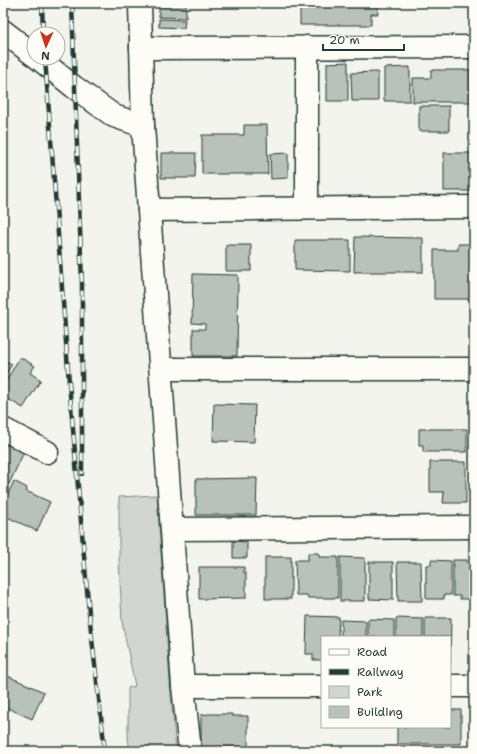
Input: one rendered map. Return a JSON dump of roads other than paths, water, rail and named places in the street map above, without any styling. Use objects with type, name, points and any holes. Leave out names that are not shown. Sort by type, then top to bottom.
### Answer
[{"type":"street","points":[[140,3],[143,126],[183,686],[190,751]]},
{"type":"street","points":[[3,31],[26,49]]},
{"type":"street","points":[[307,47],[307,207]]},
{"type":"street","points":[[141,48],[474,47]]},
{"type":"street","points":[[48,66],[114,116],[143,126]]},
{"type":"street","points":[[149,210],[307,207],[474,207]]},
{"type":"street","points":[[161,369],[474,369]]},
{"type":"street","points":[[3,429],[47,452]]},
{"type":"street","points":[[172,529],[474,527]]},
{"type":"street","points":[[183,686],[321,686]]},
{"type":"street","points":[[451,686],[474,686]]},
{"type":"railway","points":[[42,3],[43,26]]},
{"type":"railway","points":[[72,3],[82,285],[82,474]]},
{"type":"railway","points":[[46,66],[69,383],[89,613],[105,751]]}]
